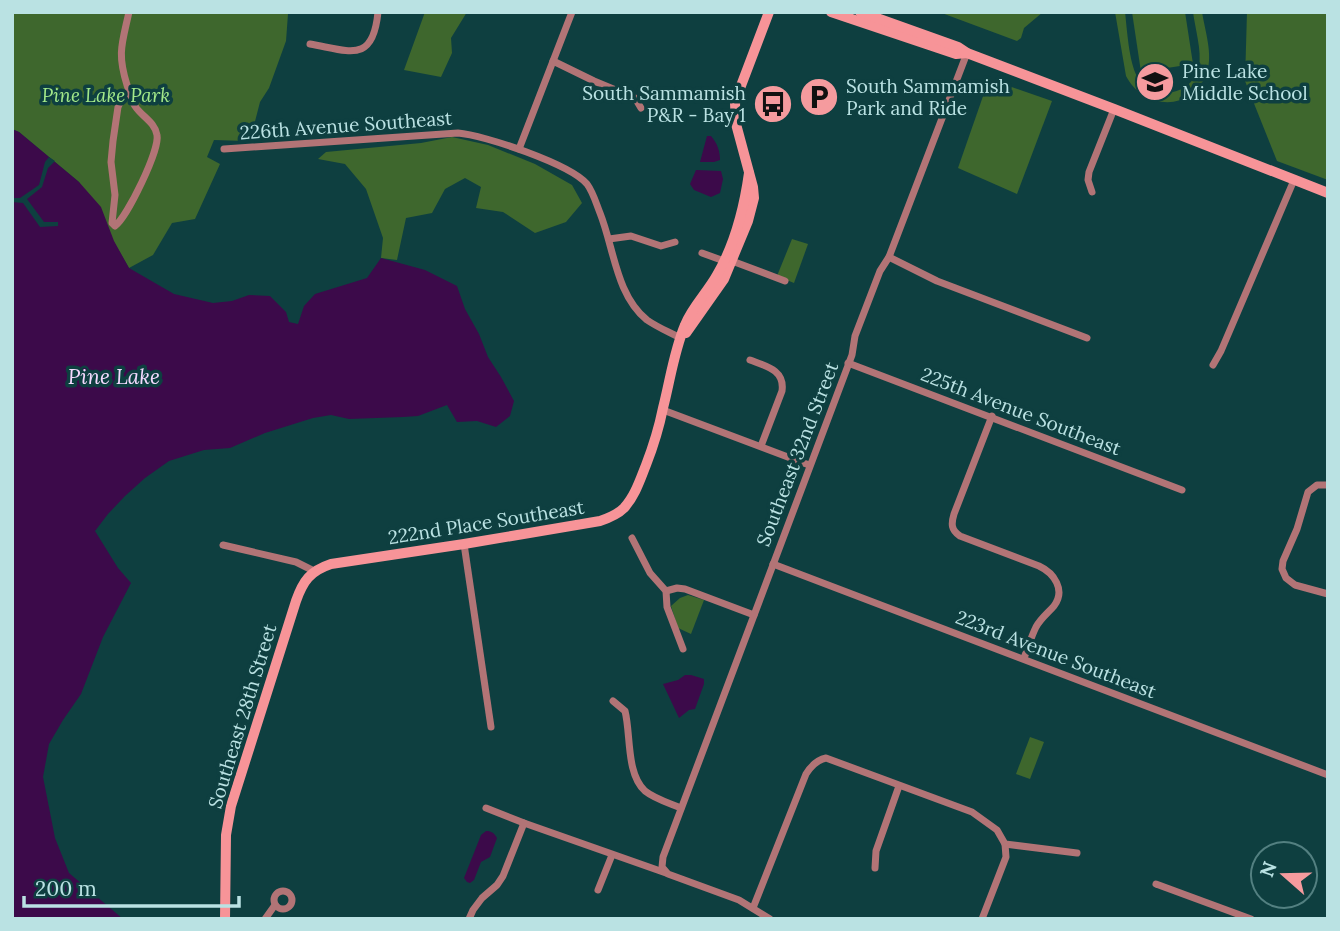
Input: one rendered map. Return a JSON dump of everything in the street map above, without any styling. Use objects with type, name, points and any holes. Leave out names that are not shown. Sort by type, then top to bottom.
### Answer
[{"type":"street","points":[[129,12],[120,60],[135,107],[152,124],[157,135],[156,145],[140,186],[115,226],[112,223],[115,195],[111,162],[113,141],[118,107],[123,96],[130,93]]},
{"type":"street","points":[[310,44],[361,50],[371,42],[378,12]]},
{"type":"street","points":[[519,149],[571,12]]},
{"type":"street","points":[[675,242],[661,246],[631,236],[609,239],[626,292],[637,308],[652,323],[680,338],[689,330],[717,290],[748,221],[754,198],[753,187],[736,124],[735,103],[768,12]]},
{"type":"street","points":[[831,12],[942,50],[967,54]]},
{"type":"street","points":[[860,12],[958,47],[967,54],[1328,193]]},
{"type":"street","name":"Southeast 32nd Street","points":[[665,871],[663,857],[853,350],[855,336],[880,271],[889,257],[967,54]]},
{"type":"street","points":[[553,61],[635,98],[641,108]]},
{"type":"street","points":[[1092,192],[1088,172],[1114,109]]},
{"type":"street","name":"226th Avenue Southeast","points":[[224,149],[458,133],[484,137],[519,149],[572,173],[586,183],[594,196],[609,239]]},
{"type":"street","points":[[1213,365],[1294,180]]},
{"type":"street","points":[[702,253],[785,281]]},
{"type":"street","points":[[889,257],[950,286],[1087,338]]},
{"type":"street","name":"222nd Place Southeast","points":[[314,571],[331,564],[600,521],[616,514],[629,501],[642,475],[663,410],[680,338]]},
{"type":"street","points":[[750,360],[774,370],[783,384],[761,446]]},
{"type":"street","name":"225th Avenue Southeast","points":[[848,363],[1182,490]]},
{"type":"street","points":[[663,410],[809,465]]},
{"type":"street","points":[[992,416],[954,514],[952,526],[960,536],[1051,572],[1058,586],[1056,601],[1036,628],[1024,658]]},
{"type":"street","points":[[1328,485],[1317,485],[1308,492],[1282,565],[1283,573],[1295,585],[1328,594]]},
{"type":"street","points":[[632,538],[650,573],[666,591],[667,607],[683,649]]},
{"type":"street","points":[[223,544],[296,562],[314,571]]},
{"type":"street","points":[[464,544],[491,727]]},
{"type":"street","name":"223rd Avenue Southeast","points":[[773,564],[1328,775]]},
{"type":"street","name":"Southeast 28th Street","points":[[225,919],[226,835],[235,790],[296,601],[303,584],[314,571]]},
{"type":"street","points":[[666,591],[685,589],[754,615]]},
{"type":"street","points":[[613,701],[625,711],[632,763],[640,785],[652,795],[681,808]]},
{"type":"street","points":[[753,908],[806,774],[817,761],[827,758],[972,813],[997,830],[1005,844],[1006,857],[982,919]]},
{"type":"street","points":[[875,868],[876,851],[900,786]]},
{"type":"street","points":[[486,808],[612,855],[665,871],[739,900],[770,919]]},
{"type":"street","points":[[469,919],[482,898],[503,876],[524,823]]},
{"type":"street","points":[[1005,844],[1077,853]]},
{"type":"street","points":[[598,890],[612,855]]},
{"type":"street","points":[[1156,884],[1251,919]]},
{"type":"street","points":[[265,919],[275,905]]},
{"type":"green space","name":"Pine Lake Park","points":[[12,12],[291,12],[288,14],[286,41],[269,88],[260,102],[253,129],[245,141],[214,140],[207,157],[220,164],[195,219],[172,223],[153,255],[129,268],[79,182],[12,129]]},
{"type":"green space","points":[[425,12],[467,12],[451,38],[452,53],[441,77],[404,70]]},
{"type":"green space","points":[[939,12],[1043,12],[1024,28],[1017,41]]},
{"type":"green space","points":[[1115,12],[1125,12],[1130,54],[1137,76],[1144,85],[1162,93],[1181,89],[1195,76],[1200,53],[1193,12],[1202,12],[1209,65],[1201,85],[1180,100],[1168,102],[1156,101],[1134,88],[1126,76]]},
{"type":"green space","points":[[1132,12],[1185,12],[1193,64],[1141,72]]},
{"type":"green space","points":[[1247,12],[1328,12],[1328,180],[1277,161],[1245,81]]},
{"type":"green space","points":[[989,79],[1052,101],[1017,194],[958,168]]},
{"type":"green space","points":[[452,137],[488,145],[535,164],[572,185],[582,203],[566,222],[535,233],[503,212],[476,208],[481,187],[465,178],[445,189],[432,213],[406,218],[397,260],[381,258],[383,238],[366,189],[345,164],[318,159],[326,152],[421,143]]},
{"type":"green space","points":[[792,239],[808,244],[794,283],[777,276]]},
{"type":"green space","points":[[688,595],[704,600],[691,634],[678,628],[671,606]]},
{"type":"green space","points":[[1030,737],[1044,742],[1030,779],[1016,774]]},
{"type":"water","name":"Pine Lake","points":[[12,129],[79,182],[101,207],[114,241],[129,268],[174,294],[213,303],[232,301],[249,295],[270,296],[286,312],[289,322],[298,324],[304,306],[315,294],[367,278],[381,258],[425,270],[457,286],[488,357],[514,401],[510,416],[496,427],[477,421],[457,422],[447,405],[418,416],[349,419],[331,415],[313,418],[265,433],[230,448],[204,450],[169,461],[145,478],[108,514],[95,531],[118,568],[131,583],[103,637],[81,694],[49,744],[43,777],[55,838],[69,873],[123,919],[12,919]]},
{"type":"water","points":[[707,136],[711,136],[715,141],[720,160],[700,162]]},
{"type":"water","points":[[696,170],[721,171],[723,179],[720,193],[711,197],[694,190],[690,184]]},
{"type":"water","points":[[685,675],[704,679],[704,684],[695,709],[679,718],[663,684]]},
{"type":"water","points":[[490,831],[497,838],[490,857],[481,862],[474,880],[467,882],[464,878],[481,835]]},
{"type":"pier","points":[[49,157],[55,161],[48,168],[42,187],[27,199],[44,222],[58,222],[58,226],[40,227],[23,203],[12,202],[12,198],[20,198],[39,185]]},
{"type":"place","name":"Pine Lake Middle School","points":[[1155,82]]},
{"type":"place","name":"South Sammamish Park and Ride","points":[[819,97]]},
{"type":"place","name":"South Sammamish P&R - Bay 1","points":[[773,104]]}]
